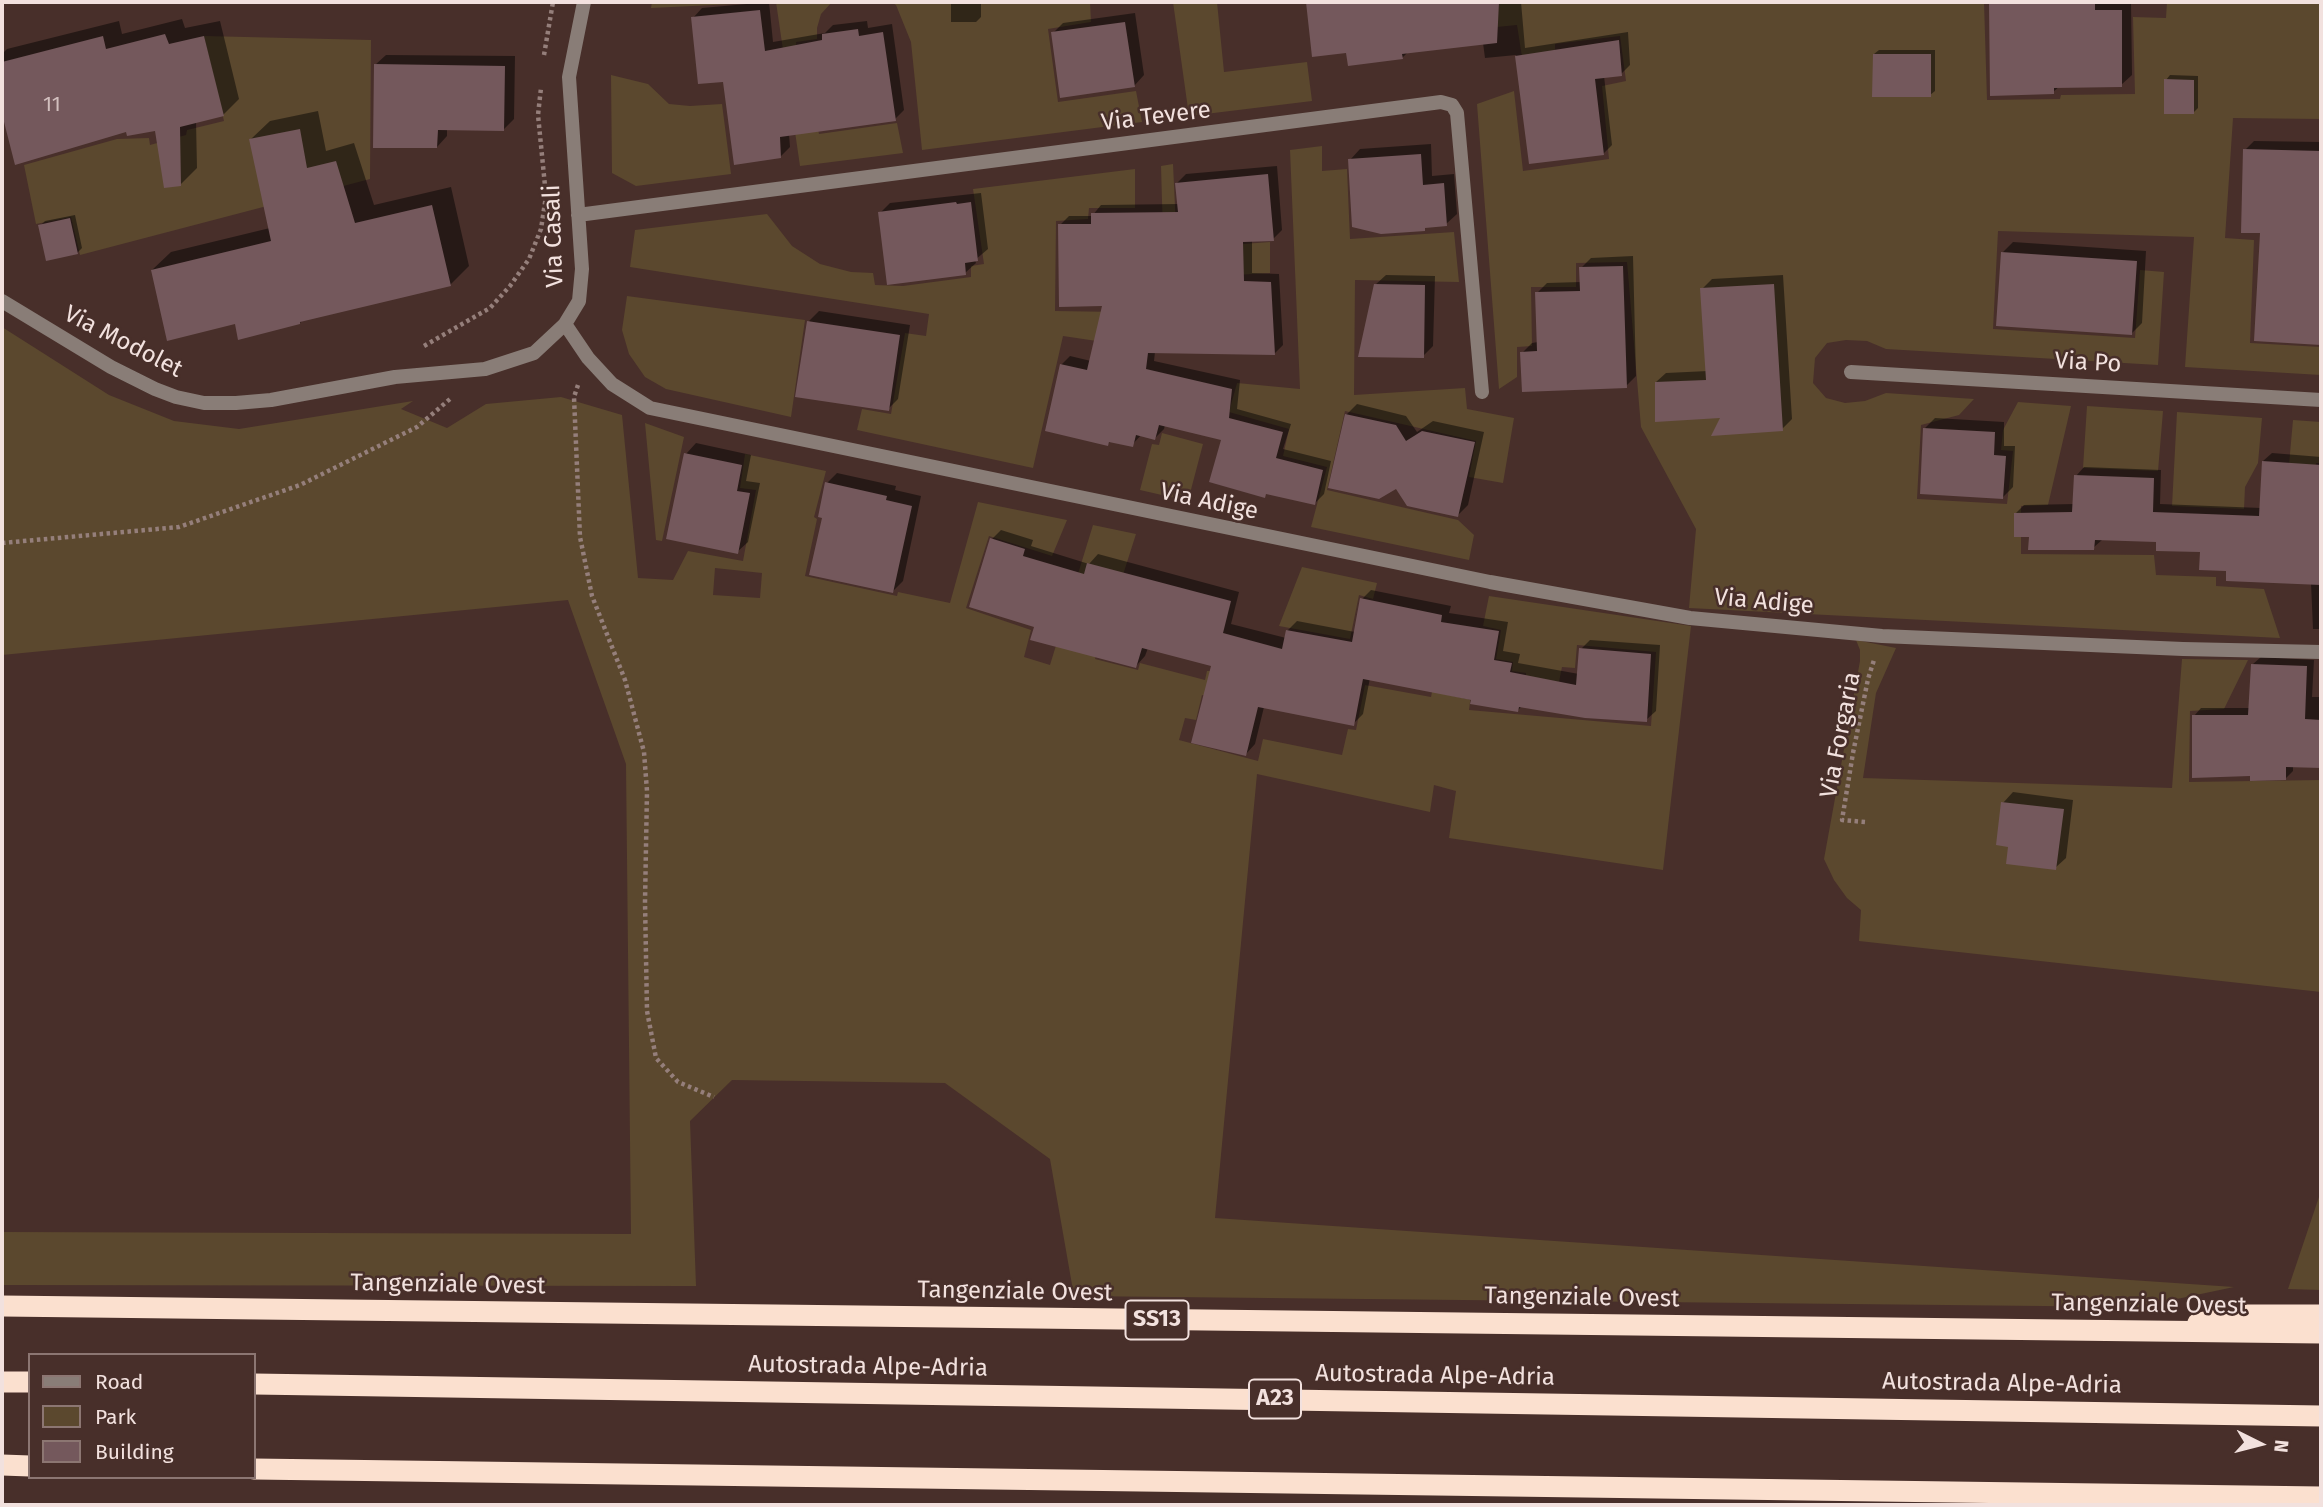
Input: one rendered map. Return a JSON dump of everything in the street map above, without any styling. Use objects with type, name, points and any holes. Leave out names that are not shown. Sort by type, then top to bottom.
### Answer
[{"type":"highway","name":"Tangenziale Ovest","points":[[2,1306],[2173,1332],[2317,1324]]},
{"type":"highway","points":[[2,1382],[28,1382]]},
{"type":"highway","name":"Autostrada Alpe-Adria","points":[[256,1384],[2321,1416]]},
{"type":"highway","points":[[2,1465],[28,1466]]},
{"type":"highway","points":[[256,1469],[2321,1497]]},
{"type":"street","name":"Via Casali","points":[[395,377],[485,369],[534,353],[565,324],[579,301],[582,268],[569,77],[584,2]]},
{"type":"street","name":"Via Tevere","points":[[578,215],[1441,102],[1452,105],[1457,113],[1482,392]]},
{"type":"street","name":"Via Modolet","points":[[2,302],[122,373],[176,397],[204,403],[271,400],[395,377]]},
{"type":"street","name":"Via Adige","points":[[565,324],[588,358],[612,384],[650,408],[1490,582],[1690,618],[1882,636],[2321,652]]},
{"type":"street","name":"Via Po","points":[[1851,372],[2321,400]]},
{"type":"path","points":[[543,64],[553,2]]},
{"type":"path","points":[[395,377],[419,349],[490,307],[510,286],[529,258],[541,229],[546,196],[538,115],[542,76]]},
{"type":"path","points":[[588,358],[574,397],[580,537],[592,596],[625,680],[644,752],[647,791],[647,1010],[656,1058],[678,1082],[714,1097]]},
{"type":"path","points":[[2,543],[179,527],[300,485],[417,427],[485,369]]},
{"type":"path","name":"Via Forgaria","points":[[1865,822],[1842,820],[1868,679],[1882,636]]},
{"type":"green space","points":[[652,2],[776,2],[651,8]]},
{"type":"green space","points":[[776,2],[832,2],[821,14],[817,39],[796,42],[806,110],[814,109],[819,134],[897,123],[903,153],[800,166]]},
{"type":"green space","points":[[891,2],[1090,2],[1091,22],[1048,29],[1058,102],[1136,91],[1142,122],[922,150],[911,42],[896,5]]},
{"type":"green space","points":[[1173,2],[1217,2],[1224,72],[1307,62],[1312,101],[1189,116]]},
{"type":"green space","points":[[1475,2],[1984,2],[1987,100],[2135,94],[2133,17],[2166,18],[2167,2],[2321,2],[2321,119],[2233,118],[2225,238],[2254,240],[2250,343],[2321,347],[2321,375],[2185,367],[2194,237],[1998,231],[1993,329],[2135,338],[2140,270],[2164,272],[2158,365],[1886,349],[1867,341],[1846,340],[1827,343],[1815,358],[1813,383],[1826,398],[1845,403],[1865,401],[1886,393],[1974,399],[1959,415],[1921,425],[1917,499],[2007,504],[2013,451],[2001,450],[2003,430],[2018,402],[2071,406],[2048,505],[2021,506],[2021,554],[2154,555],[2156,575],[2216,577],[2216,586],[2264,589],[2280,638],[1689,608],[1696,529],[1641,427],[1627,262],[1576,263],[1576,287],[1531,287],[1532,346],[1517,347],[1517,377],[1499,389],[1477,104],[1514,91],[1523,171],[1609,159],[1602,86],[1626,81],[1620,36],[1555,44],[1555,57],[1522,57],[1517,25],[1477,29]]},
{"type":"green space","points":[[204,36],[371,40],[370,179],[80,255],[71,217],[36,224],[24,165],[117,139],[149,138],[150,145],[186,135],[187,130],[224,121]]},
{"type":"green space","points":[[611,75],[648,84],[669,104],[722,104],[731,174],[636,186],[612,173]]},
{"type":"green space","points":[[1322,146],[1322,171],[1347,169],[1350,239],[1454,232],[1459,282],[1355,280],[1354,395],[1465,388],[1467,409],[1514,418],[1503,483],[1469,477],[1476,441],[1345,411],[1327,490],[1458,520],[1474,535],[1469,560],[1311,527],[1327,467],[1283,456],[1289,429],[1229,412],[1237,383],[1300,389],[1290,150]]},
{"type":"green space","points":[[1173,164],[1177,249],[1270,242],[1270,273],[1183,278],[1166,340],[1161,166]]},
{"type":"green space","points":[[1135,169],[1135,208],[1089,208],[1088,219],[1056,221],[1055,311],[1118,312],[1117,344],[1063,336],[1033,468],[857,430],[862,409],[891,414],[905,333],[926,336],[929,314],[630,267],[635,230],[767,214],[792,246],[820,264],[851,272],[873,273],[875,285],[903,286],[971,277],[971,266],[984,264],[973,189]]},
{"type":"green space","points":[[627,296],[805,320],[791,417],[666,389],[645,377],[629,354],[622,330]]},
{"type":"green space","points":[[2,327],[109,395],[174,421],[239,429],[413,401],[401,409],[447,428],[486,404],[561,397],[622,415],[638,578],[673,580],[688,551],[743,561],[756,490],[740,488],[745,454],[826,471],[814,517],[817,519],[805,576],[897,596],[898,592],[950,603],[978,502],[1067,520],[1052,556],[989,536],[966,608],[1031,630],[1024,657],[1050,665],[1093,525],[1136,534],[1114,603],[1109,602],[1095,659],[1138,670],[1140,663],[1205,680],[1207,671],[1212,671],[1231,702],[1202,695],[1196,720],[1185,718],[1179,740],[1258,761],[1263,739],[1342,755],[1348,729],[1356,730],[1365,685],[1431,697],[1442,641],[1477,647],[1469,710],[1651,726],[1656,652],[1577,645],[1575,668],[1562,667],[1559,682],[1526,677],[1526,673],[1512,671],[1513,662],[1496,659],[1501,630],[1483,626],[1489,596],[1691,626],[1663,870],[1449,838],[1456,791],[1434,785],[1430,812],[1257,774],[1215,1218],[2234,1287],[2139,1307],[1074,1296],[1050,1159],[945,1083],[732,1080],[690,1121],[696,1286],[2,1285],[2,1232],[631,1234],[626,764],[568,600],[2,655]],"holes":[[[715,568],[762,573],[760,598],[713,595]]]},
{"type":"green space","points":[[2087,406],[2163,411],[2158,471],[2083,468]]},
{"type":"green space","points":[[2177,412],[2262,418],[2258,463],[2245,487],[2244,509],[2172,506]]},
{"type":"green space","points":[[2293,420],[2321,422],[2321,463],[2316,463],[2312,504],[2287,487]]},
{"type":"green space","points":[[645,423],[684,437],[662,541],[656,540]]},
{"type":"green space","points":[[1162,433],[1203,444],[1188,501],[1140,490],[1152,444],[1159,445]]},
{"type":"green space","points":[[1302,567],[1377,583],[1373,599],[1359,595],[1350,639],[1279,626]]},
{"type":"green space","points":[[1856,640],[1896,648],[1876,693],[1863,778],[2172,788],[2182,659],[2248,660],[2224,709],[2190,711],[2189,782],[2321,780],[2321,992],[1859,941],[1861,910],[1847,898],[1824,859],[1860,661]]},
{"type":"green space","points":[[2321,1191],[2321,1290],[2288,1289]]},
{"type":"building","points":[[1306,2],[1499,2],[1497,43],[1402,54],[1403,59],[1348,66],[1346,53],[1312,57]]},
{"type":"building","points":[[1989,2],[2095,3],[2095,10],[2122,10],[2122,87],[2054,88],[2054,94],[1990,96]]},
{"type":"building","points":[[760,10],[765,51],[822,40],[822,34],[858,29],[859,36],[883,32],[896,121],[780,137],[781,158],[734,165],[723,82],[698,84],[691,17]]},
{"type":"building","points":[[1125,22],[1135,87],[1060,98],[1051,32]]},
{"type":"building","points":[[165,34],[169,44],[204,36],[224,116],[180,127],[181,186],[164,188],[155,131],[127,136],[126,132],[15,165],[2,114],[2,62],[103,36],[106,49]]},
{"type":"building","points":[[1619,40],[1622,76],[1595,79],[1604,155],[1529,164],[1515,56]]},
{"type":"building","points":[[1873,54],[1931,54],[1931,97],[1872,97]]},
{"type":"building","points":[[374,64],[505,66],[504,131],[438,130],[437,148],[373,148]]},
{"type":"building","points":[[2164,79],[2194,80],[2194,114],[2164,114]]},
{"type":"building","points":[[300,129],[307,168],[336,161],[355,223],[432,205],[451,286],[300,322],[238,340],[235,324],[167,341],[151,270],[271,241],[249,139]]},
{"type":"building","points":[[2243,149],[2321,151],[2321,345],[2254,341],[2260,233],[2241,233]]},
{"type":"building","points":[[1421,154],[1423,185],[1444,183],[1447,226],[1425,228],[1425,231],[1381,234],[1352,227],[1348,159]]},
{"type":"building","points":[[1268,174],[1274,241],[1243,242],[1244,281],[1271,282],[1275,355],[1148,353],[1146,369],[1232,389],[1229,418],[1283,432],[1276,458],[1323,470],[1315,505],[1266,494],[1265,498],[1209,482],[1221,440],[1159,425],[1155,440],[1136,435],[1133,447],[1109,442],[1108,446],[1045,431],[1060,364],[1087,370],[1102,306],[1059,307],[1058,224],[1091,224],[1091,213],[1178,212],[1175,183]]},
{"type":"building","points":[[971,202],[978,261],[965,263],[966,275],[887,285],[878,212]]},
{"type":"building","points":[[70,218],[78,254],[46,261],[38,225]]},
{"type":"building","points":[[2001,252],[2137,261],[2132,335],[1996,326]]},
{"type":"building","points":[[1623,266],[1627,388],[1522,392],[1520,352],[1537,351],[1535,292],[1580,291],[1579,267]]},
{"type":"building","points":[[1374,284],[1425,285],[1424,358],[1358,357]]},
{"type":"building","points":[[1774,284],[1783,431],[1711,436],[1720,418],[1655,422],[1655,382],[1706,380],[1700,288]]},
{"type":"building","points":[[807,321],[900,335],[889,411],[795,397]]},
{"type":"building","points":[[1345,414],[1396,425],[1406,441],[1422,431],[1475,442],[1458,517],[1407,506],[1396,489],[1379,499],[1328,488]]},
{"type":"building","points":[[1923,428],[1995,432],[1994,455],[2006,456],[2003,499],[1920,494]]},
{"type":"building","points":[[684,453],[742,465],[737,491],[750,493],[738,554],[666,539]]},
{"type":"building","points":[[2262,461],[2321,465],[2321,585],[2226,581],[2226,571],[2199,570],[2200,552],[2156,551],[2156,542],[2095,540],[2094,550],[2028,550],[2029,537],[2014,537],[2014,513],[2072,512],[2074,475],[2154,478],[2153,512],[2259,516]]},
{"type":"building","points":[[825,482],[887,496],[886,500],[912,506],[893,593],[809,575],[822,518],[818,517]]},
{"type":"building","points":[[990,538],[1025,549],[1023,556],[1084,574],[1087,563],[1231,601],[1223,633],[1282,649],[1286,630],[1352,642],[1360,598],[1442,615],[1441,622],[1499,631],[1494,660],[1512,663],[1510,672],[1576,685],[1579,648],[1651,654],[1647,722],[1585,718],[1519,707],[1518,712],[1470,704],[1471,700],[1363,679],[1354,726],[1258,707],[1246,756],[1191,743],[1211,666],[1142,648],[1136,668],[1030,640],[1034,627],[969,607]]},
{"type":"building","points":[[2251,664],[2307,666],[2305,719],[2321,720],[2321,768],[2286,767],[2286,780],[2250,781],[2250,776],[2192,778],[2192,715],[2248,715]]},
{"type":"building","points":[[2001,802],[2064,809],[2056,870],[2006,864],[2008,847],[1996,845]]}]
